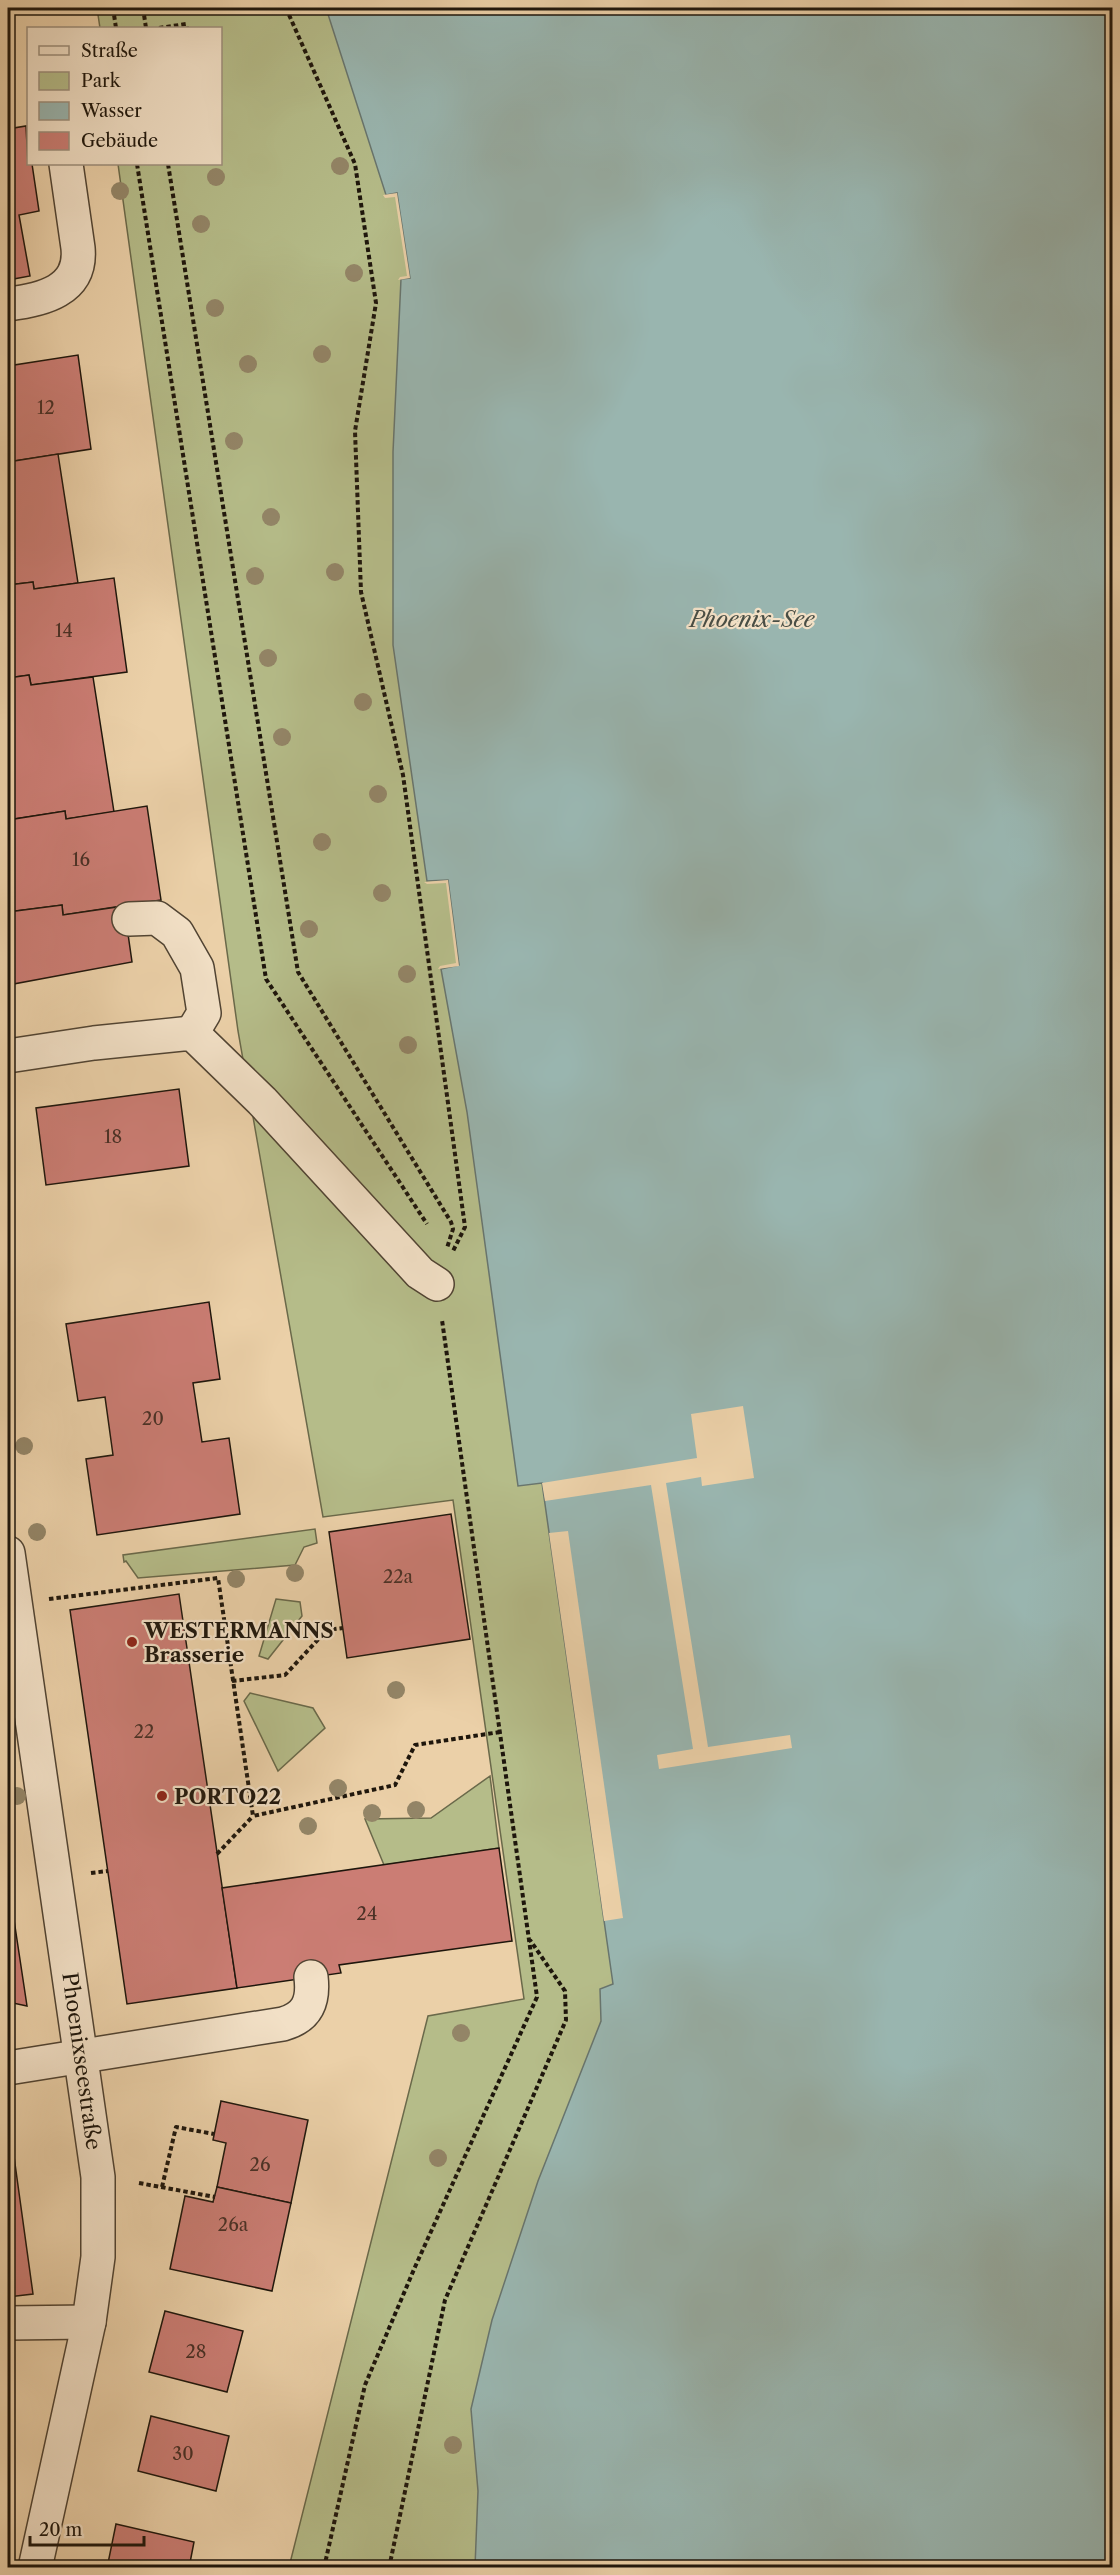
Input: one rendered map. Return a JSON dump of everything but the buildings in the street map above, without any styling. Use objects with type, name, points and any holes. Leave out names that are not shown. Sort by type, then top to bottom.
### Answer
[{"type":"street","points":[[8,304],[52,295],[66,285],[76,269],[79,259],[78,248],[66,165]]},
{"type":"street","points":[[129,919],[157,918],[177,933],[189,951],[197,968],[204,1012],[192,1033]]},
{"type":"street","points":[[8,1056],[94,1043],[192,1033],[262,1101],[420,1273],[437,1284]]},
{"type":"street","name":"Phoenixseestraße","points":[[8,1553],[98,2177],[98,2257],[89,2322],[35,2568]]},
{"type":"street","points":[[8,2068],[297,2020],[311,2003],[311,1977]]},
{"type":"street","points":[[8,2323],[89,2322]]},
{"type":"path","points":[[113,8],[116,27]]},
{"type":"path","points":[[143,8],[146,27]]},
{"type":"path","points":[[286,8],[355,164],[376,303],[355,431],[361,592],[403,775],[465,1227],[437,1284]]},
{"type":"path","points":[[166,27],[186,24],[187,27]]},
{"type":"path","points":[[137,165],[266,979],[429,1226],[537,1997],[415,2267],[365,2385],[324,2568]]},
{"type":"path","points":[[168,165],[298,972],[451,1222],[453,1228],[437,1284]]},
{"type":"path","points":[[48,1599],[218,1578],[253,1816]]},
{"type":"path","points":[[232,1681],[285,1675],[327,1630],[343,1628]]},
{"type":"path","points":[[217,1854],[253,1816],[396,1785],[415,1745],[500,1732]]},
{"type":"path","points":[[91,1873],[108,1871]]},
{"type":"path","points":[[389,2568],[445,2300],[566,2020],[565,1991],[528,1937]]},
{"type":"path","points":[[162,2187],[176,2127],[214,2134]]},
{"type":"path","points":[[139,2183],[215,2197]]},
{"type":"green space","name":"Phoenix-See","points":[[97,8],[1112,8],[1112,2567],[289,2567],[428,2016],[524,1999],[453,1500],[323,1517],[238,1031],[118,165],[222,165],[222,27],[100,27]]},
{"type":"green space","points":[[315,1529],[317,1543],[304,1547],[295,1565],[138,1578],[126,1561],[124,1562],[123,1555]]},
{"type":"green space","points":[[276,1599],[300,1602],[302,1616],[268,1659],[259,1656]]},
{"type":"green space","points":[[250,1693],[313,1708],[325,1728],[278,1771],[244,1701]]},
{"type":"green space","points":[[490,1776],[499,1848],[384,1865],[365,1819],[431,1818]]},
{"type":"water","name":"Phoenix-See","points":[[326,8],[1112,8],[1112,2567],[475,2567],[478,2491],[471,2409],[492,2320],[538,2181],[601,2021],[600,1989],[613,1984],[542,1483],[518,1486],[467,1112],[441,969],[459,965],[448,880],[427,881],[393,645],[393,452],[401,279],[410,278],[397,193],[386,195]]},
{"type":"pier","points":[[397,193],[410,278],[398,280],[400,277],[407,276],[395,197],[385,198],[383,195]]},
{"type":"pier","points":[[448,880],[459,966],[438,969],[440,966],[456,963],[446,883],[427,884],[424,882]]},
{"type":"pier","points":[[743,1406],[754,1478],[702,1486],[701,1477],[666,1483],[708,1747],[790,1735],[792,1748],[659,1769],[657,1755],[693,1749],[651,1485],[545,1501],[542,1483],[697,1458],[691,1414]]},
{"type":"pier","points":[[568,1531],[623,1918],[604,1921],[549,1533]]},
{"type":"place","name":"WESTERMANNS Brasserie","points":[[132,1642]]},
{"type":"place","name":"PORTO22","points":[[162,1796]]}]
